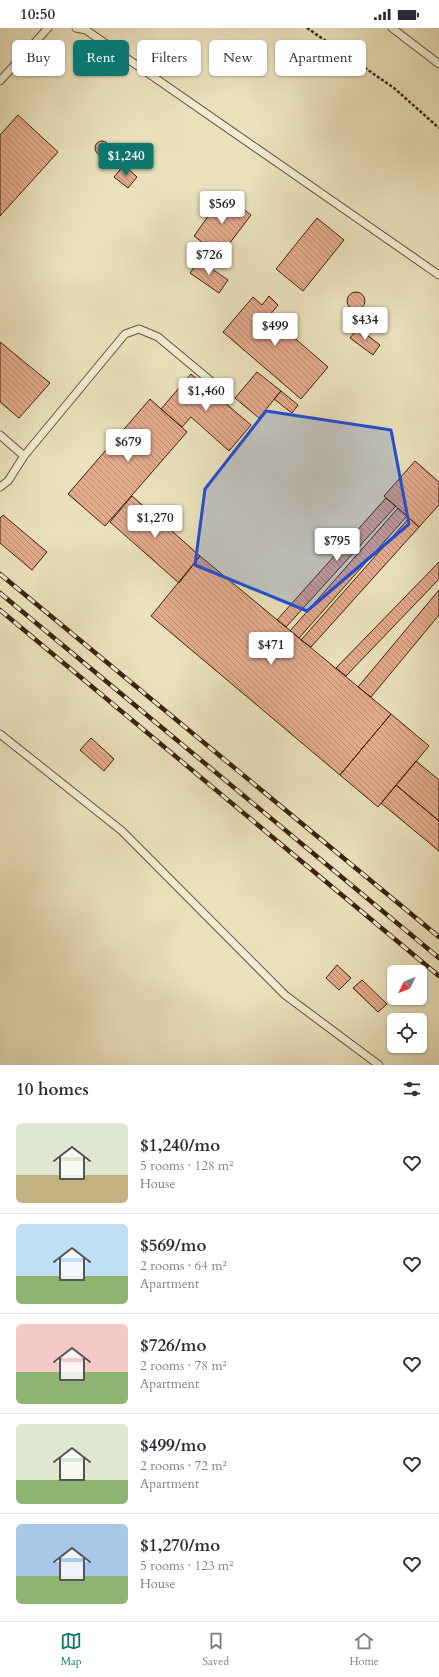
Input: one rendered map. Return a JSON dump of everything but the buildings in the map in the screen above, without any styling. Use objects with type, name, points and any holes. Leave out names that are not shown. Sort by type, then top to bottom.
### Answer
[{"type":"lane","points":[[0,81],[48,28]]},
{"type":"lane","points":[[76,28],[86,30],[439,274]]},
{"type":"lane","points":[[392,28],[439,64]]},
{"type":"lane","points":[[0,487],[8,481],[24,456],[125,334],[139,329],[158,337],[212,382]]},
{"type":"lane","points":[[0,435],[24,456]]},
{"type":"lane","points":[[0,734],[122,831],[285,995],[379,1065]]},
{"type":"path","points":[[307,28],[394,88],[439,128]]},
{"type":"highlighted area","points":[[266,411],[391,430],[409,524],[307,611],[195,565],[205,489]]},
{"type":"railway","points":[[0,574],[439,937]]},
{"type":"railway","points":[[0,593],[439,958]]},
{"type":"railway","points":[[0,610],[439,976]]}]
